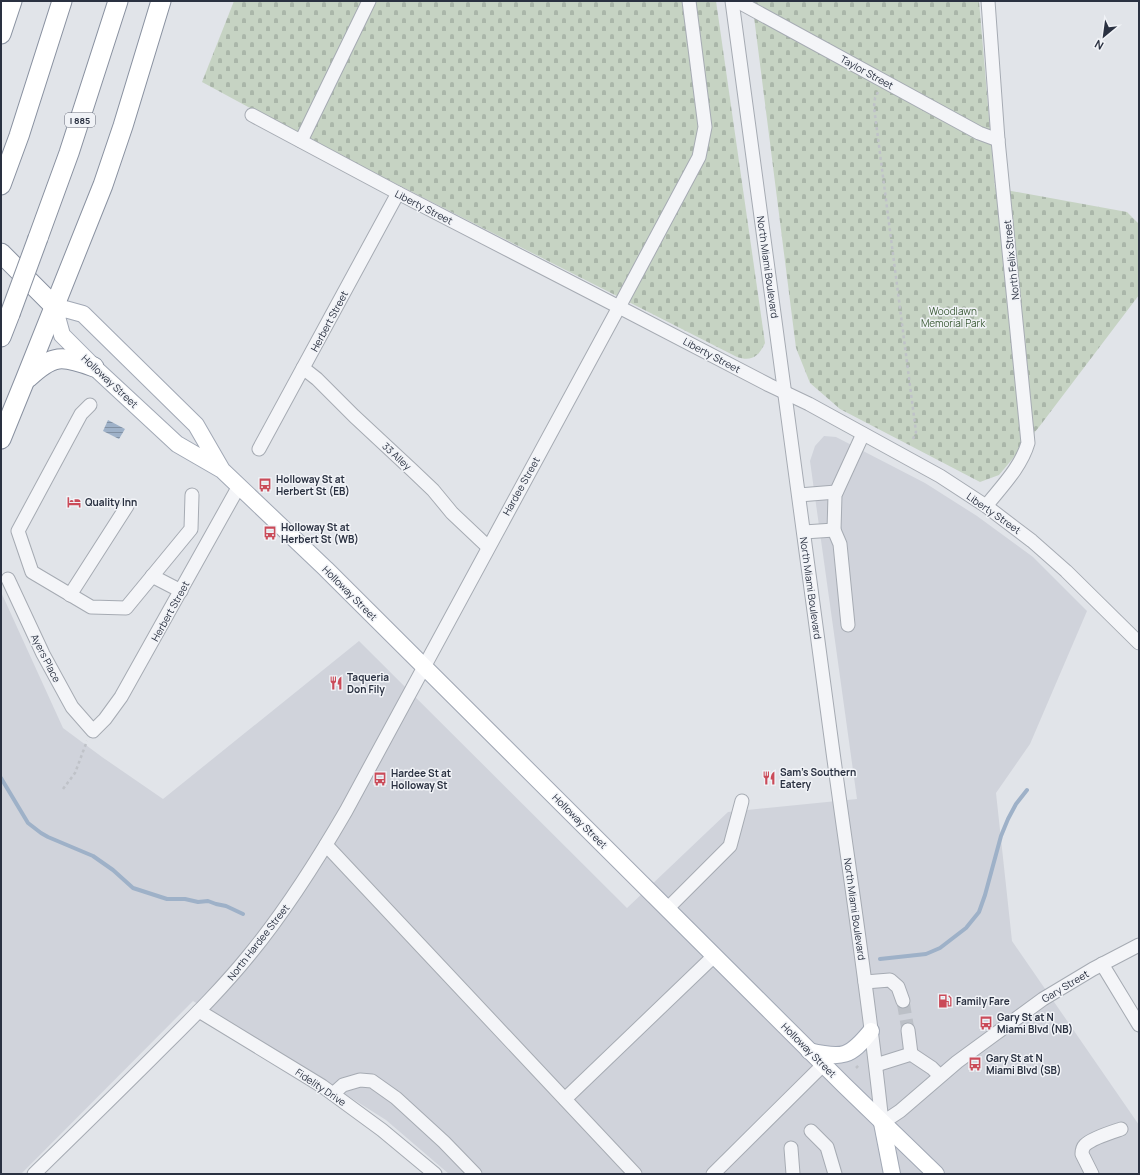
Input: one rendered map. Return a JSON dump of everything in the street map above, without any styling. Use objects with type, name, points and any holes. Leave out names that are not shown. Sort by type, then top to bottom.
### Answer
[{"type":"highway","points":[[1,34],[12,1]]},
{"type":"highway","points":[[1,185],[19,136],[62,1]]},
{"type":"highway","name":"I 885","points":[[1,336],[69,153],[118,1]]},
{"type":"highway","points":[[1,439],[103,185],[123,126],[161,1]]},
{"type":"highway","points":[[141,68],[171,1]]},
{"type":"highway","name":"Holloway Street","points":[[1,253],[54,306]]},
{"type":"highway","points":[[25,380],[41,366],[52,360],[74,360],[94,367]]},
{"type":"main road","name":"Holloway Street","points":[[54,306],[62,335],[94,367],[178,444],[222,470],[326,569],[823,1065],[936,1174]]},
{"type":"main road","name":"Holloway Street","points":[[54,306],[83,314],[196,425],[222,470]]},
{"type":"main road","points":[[810,1051],[825,1055],[850,1052],[857,1047],[871,1031]]},
{"type":"main road","name":"North Miami Boulevard","points":[[882,1123],[892,1174]]},
{"type":"street","points":[[301,141],[369,1]]},
{"type":"street","name":"Hardee Street","points":[[424,666],[699,157],[705,126],[689,1]]},
{"type":"street","name":"North Miami Boulevard","points":[[732,1],[865,982],[882,1123]]},
{"type":"street","name":"Taylor Street","points":[[737,1],[979,134],[998,140]]},
{"type":"street","name":"North Felix Street","points":[[986,506],[1019,464],[1028,443],[998,140],[988,1]]},
{"type":"street","name":"Liberty Street","points":[[252,115],[398,193],[785,393],[940,476],[986,506],[1032,541],[1066,571],[1139,643]]},
{"type":"street","name":"Herbert Street","points":[[260,449],[398,193]]},
{"type":"street","name":"33 Alley","points":[[303,368],[322,383],[354,416],[433,490],[452,513],[488,547]]},
{"type":"street","points":[[90,404],[81,414],[18,531],[32,572],[91,607],[126,608],[191,529],[192,496]]},
{"type":"street","points":[[848,625],[840,544],[834,530],[835,495],[863,434]]},
{"type":"street","name":"Herbert Street","points":[[93,731],[105,719],[122,697],[239,486]]},
{"type":"street","points":[[799,495],[836,492]]},
{"type":"street","points":[[70,595],[128,506]]},
{"type":"street","points":[[804,532],[834,530]]},
{"type":"street","points":[[152,576],[181,591]]},
{"type":"street","name":"Ayers Place","points":[[8,579],[43,654],[72,707],[93,731]]},
{"type":"street","name":"North Hardee Street","points":[[34,1174],[199,1011],[249,955],[276,921],[326,846],[424,666]]},
{"type":"street","points":[[667,909],[730,846],[742,801]]},
{"type":"street","points":[[326,846],[635,1174]]},
{"type":"street","name":"Gary Street","points":[[882,1123],[900,1111],[957,1062],[1043,999],[1102,964],[1139,945]]},
{"type":"street","points":[[565,1099],[714,956]]},
{"type":"street","points":[[1102,964],[1139,1025]]},
{"type":"street","points":[[865,982],[890,980],[898,987],[903,1001]]},
{"type":"street","name":"Fidelity Drive","points":[[199,1011],[322,1086],[382,1130],[435,1174]]},
{"type":"street","points":[[908,1030],[911,1054],[932,1068],[940,1076]]},
{"type":"street","points":[[876,1065],[911,1054]]},
{"type":"street","points":[[713,1174],[823,1065]]},
{"type":"street","points":[[333,1094],[343,1085],[360,1080],[372,1081],[396,1098],[444,1142],[475,1174]]},
{"type":"street","points":[[1092,1174],[1082,1154],[1084,1145],[1106,1134],[1121,1129]]},
{"type":"street","points":[[811,1131],[827,1146],[835,1174]]},
{"type":"street","points":[[791,1148],[793,1174]]},
{"type":"path","points":[[884,82],[876,98],[874,107],[916,432],[912,441]]},
{"type":"path","points":[[63,789],[75,773],[87,741],[93,731]]},
{"type":"path","points":[[856,1068],[859,1065]]},
{"type":"shaded area","points":[[824,436],[836,437],[925,483],[977,516],[1033,557],[1087,611],[1030,744],[996,793],[1012,941],[1139,1125],[1139,1174],[449,1174],[386,1120],[193,1001],[21,1174],[1,1174],[1,592],[63,728],[163,799],[359,641],[627,908],[728,812],[857,799],[810,461],[815,446]]},
{"type":"green space","points":[[234,1],[716,1],[765,343],[760,351],[751,358],[747,359],[737,357],[300,135],[202,82]]},
{"type":"green space","name":"Woodlawn Memorial Park","points":[[752,1],[979,1],[995,188],[1127,212],[1139,224],[1139,295],[1039,427],[999,475],[980,482],[840,409],[810,383],[796,348]]},
{"type":"water","points":[[108,420],[125,429],[119,439],[103,431]]},
{"type":"waterway","points":[[1,778],[28,823],[48,837],[93,856],[113,870],[133,888],[167,899],[185,899],[198,902],[208,901],[226,906],[243,914]]},
{"type":"waterway","points":[[880,959],[926,954],[940,948],[966,928],[979,912],[1001,836],[1008,819],[1016,804],[1027,790]]},
{"type":"tunnel","points":[[903,1001],[908,1030]]},
{"type":"place","name":"Holloway St at Herbert St (EB)","points":[[265,485]]},
{"type":"place","name":"Quality Inn","points":[[74,502]]},
{"type":"place","name":"Holloway St at Herbert St (WB)","points":[[270,533]]},
{"type":"place","name":"Taqueria Don Fily","points":[[336,683]]},
{"type":"place","name":"Sam's Southern Eatery","points":[[769,778]]},
{"type":"place","name":"Hardee St at Holloway St","points":[[380,779]]},
{"type":"place","name":"Family Fare","points":[[945,1001]]},
{"type":"place","name":"Gary St at N Miami Blvd (NB)","points":[[986,1023]]},
{"type":"place","name":"Gary St at N Miami Blvd (SB)","points":[[975,1064]]}]
